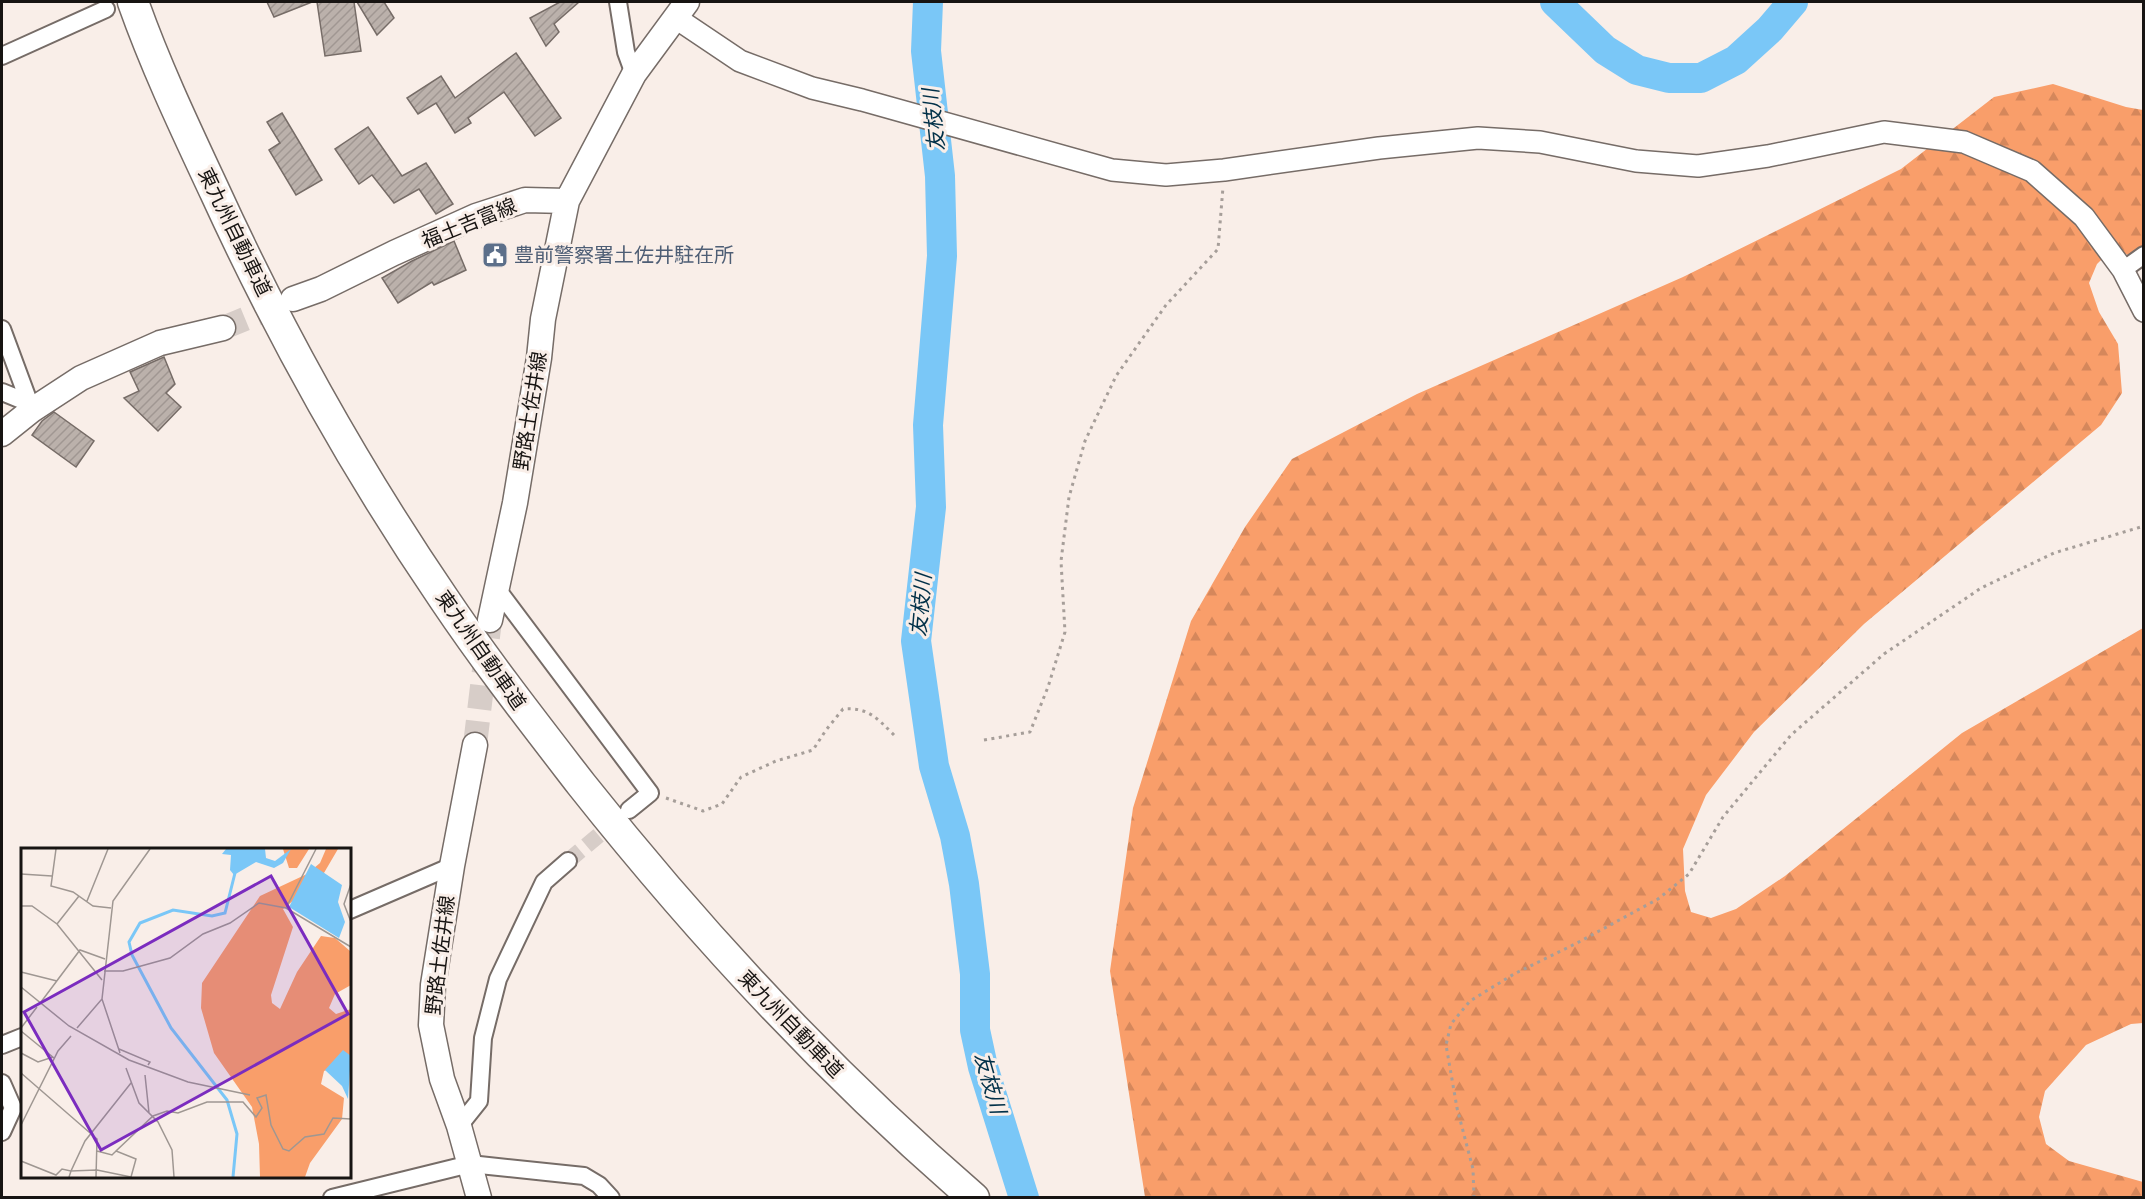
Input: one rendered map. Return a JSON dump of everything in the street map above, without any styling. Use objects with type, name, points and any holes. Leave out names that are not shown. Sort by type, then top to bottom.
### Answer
[{"type":"highway","name":"東九州自動車道","points":[[119,5],[144,32],[196,152],[254,275],[301,365],[364,475],[443,598],[517,702],[635,852],[729,959],[822,1057],[930,1160],[974,1197]]},
{"type":"main road","points":[[567,201],[634,74],[681,10]]},
{"type":"main road","name":"福土吉富線","points":[[293,299],[321,289],[476,216],[525,200],[567,201]]},
{"type":"main road","name":"野路土佐井線","points":[[490,620],[515,502],[548,289],[567,201]]},
{"type":"main road","points":[[2,434],[31,406],[81,378],[160,343],[224,328]]},
{"type":"main road","name":"野路土佐井線","points":[[475,744],[433,985],[431,1025],[442,1079],[459,1126],[479,1197]]},
{"type":"street","points":[[618,2],[626,52],[634,74]]},
{"type":"street","points":[[2,56],[119,5]]},
{"type":"street","points":[[681,10],[740,61],[812,88],[1112,170],[1166,175],[1224,170],[1379,148],[1478,138],[1540,142],[1636,161],[1698,166],[1768,156],[1884,132],[1964,142],[2032,171],[2084,217],[2123,270],[2144,311]]},
{"type":"street","points":[[2123,270],[2144,255]]},
{"type":"street","points":[[2,329],[31,406]]},
{"type":"street","points":[[2,392],[31,406]]},
{"type":"street","points":[[497,589],[650,793],[630,810]]},
{"type":"street","points":[[459,1126],[479,1101],[483,1038],[498,979],[544,882],[568,861]]},
{"type":"street","points":[[351,910],[452,866]]},
{"type":"street","points":[[2,1045],[21,1037]]},
{"type":"street","points":[[2,1083],[13,1108],[2,1132]]},
{"type":"street","points":[[332,1197],[470,1164],[584,1176],[599,1185],[611,1197]]},
{"type":"path","points":[[984,740],[1030,732],[1048,687],[1065,632],[1061,561],[1069,497],[1085,441],[1116,376],[1166,305],[1218,249],[1224,170]]},
{"type":"path","points":[[1474,1197],[1473,1169],[1446,1046],[1450,1024],[1470,1001],[1514,974],[1658,899],[1689,874],[1723,818],[1791,735],[1884,654],[1980,588],[2054,553],[2144,526]]},
{"type":"path","points":[[650,793],[703,811],[722,804],[741,777],[776,761],[813,750],[825,730],[843,709],[857,708],[875,716],[894,735]]},
{"type":"green space","points":[[2053,84],[2126,107],[2143,110],[2143,262],[2113,248],[2097,264],[2089,283],[2099,312],[2118,344],[2122,393],[2101,425],[1864,624],[1754,732],[1706,795],[1683,849],[1685,891],[1691,912],[1711,918],[1736,909],[1785,876],[1962,733],[2143,628],[2143,1023],[2131,1024],[2086,1045],[2045,1091],[2039,1117],[2046,1144],[2069,1161],[2143,1182],[2143,1197],[1145,1197],[1110,971],[1133,808],[1191,621],[1245,527],[1292,459],[1417,394],[1683,277],[1901,169],[1994,97]]},
{"type":"building","points":[[267,2],[312,2],[274,17]]},
{"type":"building","points":[[317,2],[354,2],[361,51],[325,56]]},
{"type":"building","points":[[357,2],[384,2],[394,18],[377,35]]},
{"type":"building","points":[[560,2],[579,2],[554,24],[559,32],[546,46],[530,18]]},
{"type":"building","points":[[516,53],[561,118],[535,136],[504,92],[468,118],[471,123],[455,133],[436,103],[418,114],[407,98],[441,76],[455,98]]},
{"type":"building","points":[[282,113],[322,180],[296,195],[269,150],[280,143],[267,122]]},
{"type":"building","points":[[368,127],[402,176],[426,163],[453,204],[436,214],[419,189],[394,203],[372,175],[359,184],[335,149]]},
{"type":"building","points":[[454,241],[466,270],[434,285],[432,282],[398,303],[382,278]]},
{"type":"building","points":[[164,357],[175,384],[166,393],[181,407],[158,431],[124,398],[139,391],[130,372]]},
{"type":"building","points":[[54,412],[94,441],[76,467],[32,435],[42,421]]},
{"type":"waterway","name":"友枝川","points":[[928,2],[926,51],[940,176],[942,256],[928,425],[931,507],[916,641],[934,766],[955,836],[964,884],[975,974],[975,1030],[983,1067],[1024,1198]]},
{"type":"waterway","name":"友枝川","points":[[1555,2],[1605,50],[1637,70],[1669,78],[1701,78],[1736,60],[1770,29],[1793,2]]},
{"type":"tunnel","points":[[223,328],[288,301]]},
{"type":"tunnel","points":[[475,745],[490,620]]},
{"type":"tunnel","points":[[568,861],[618,819]]},
{"type":"place","name":"豊前警察署土佐井駐在所","points":[[495,255]]}]
